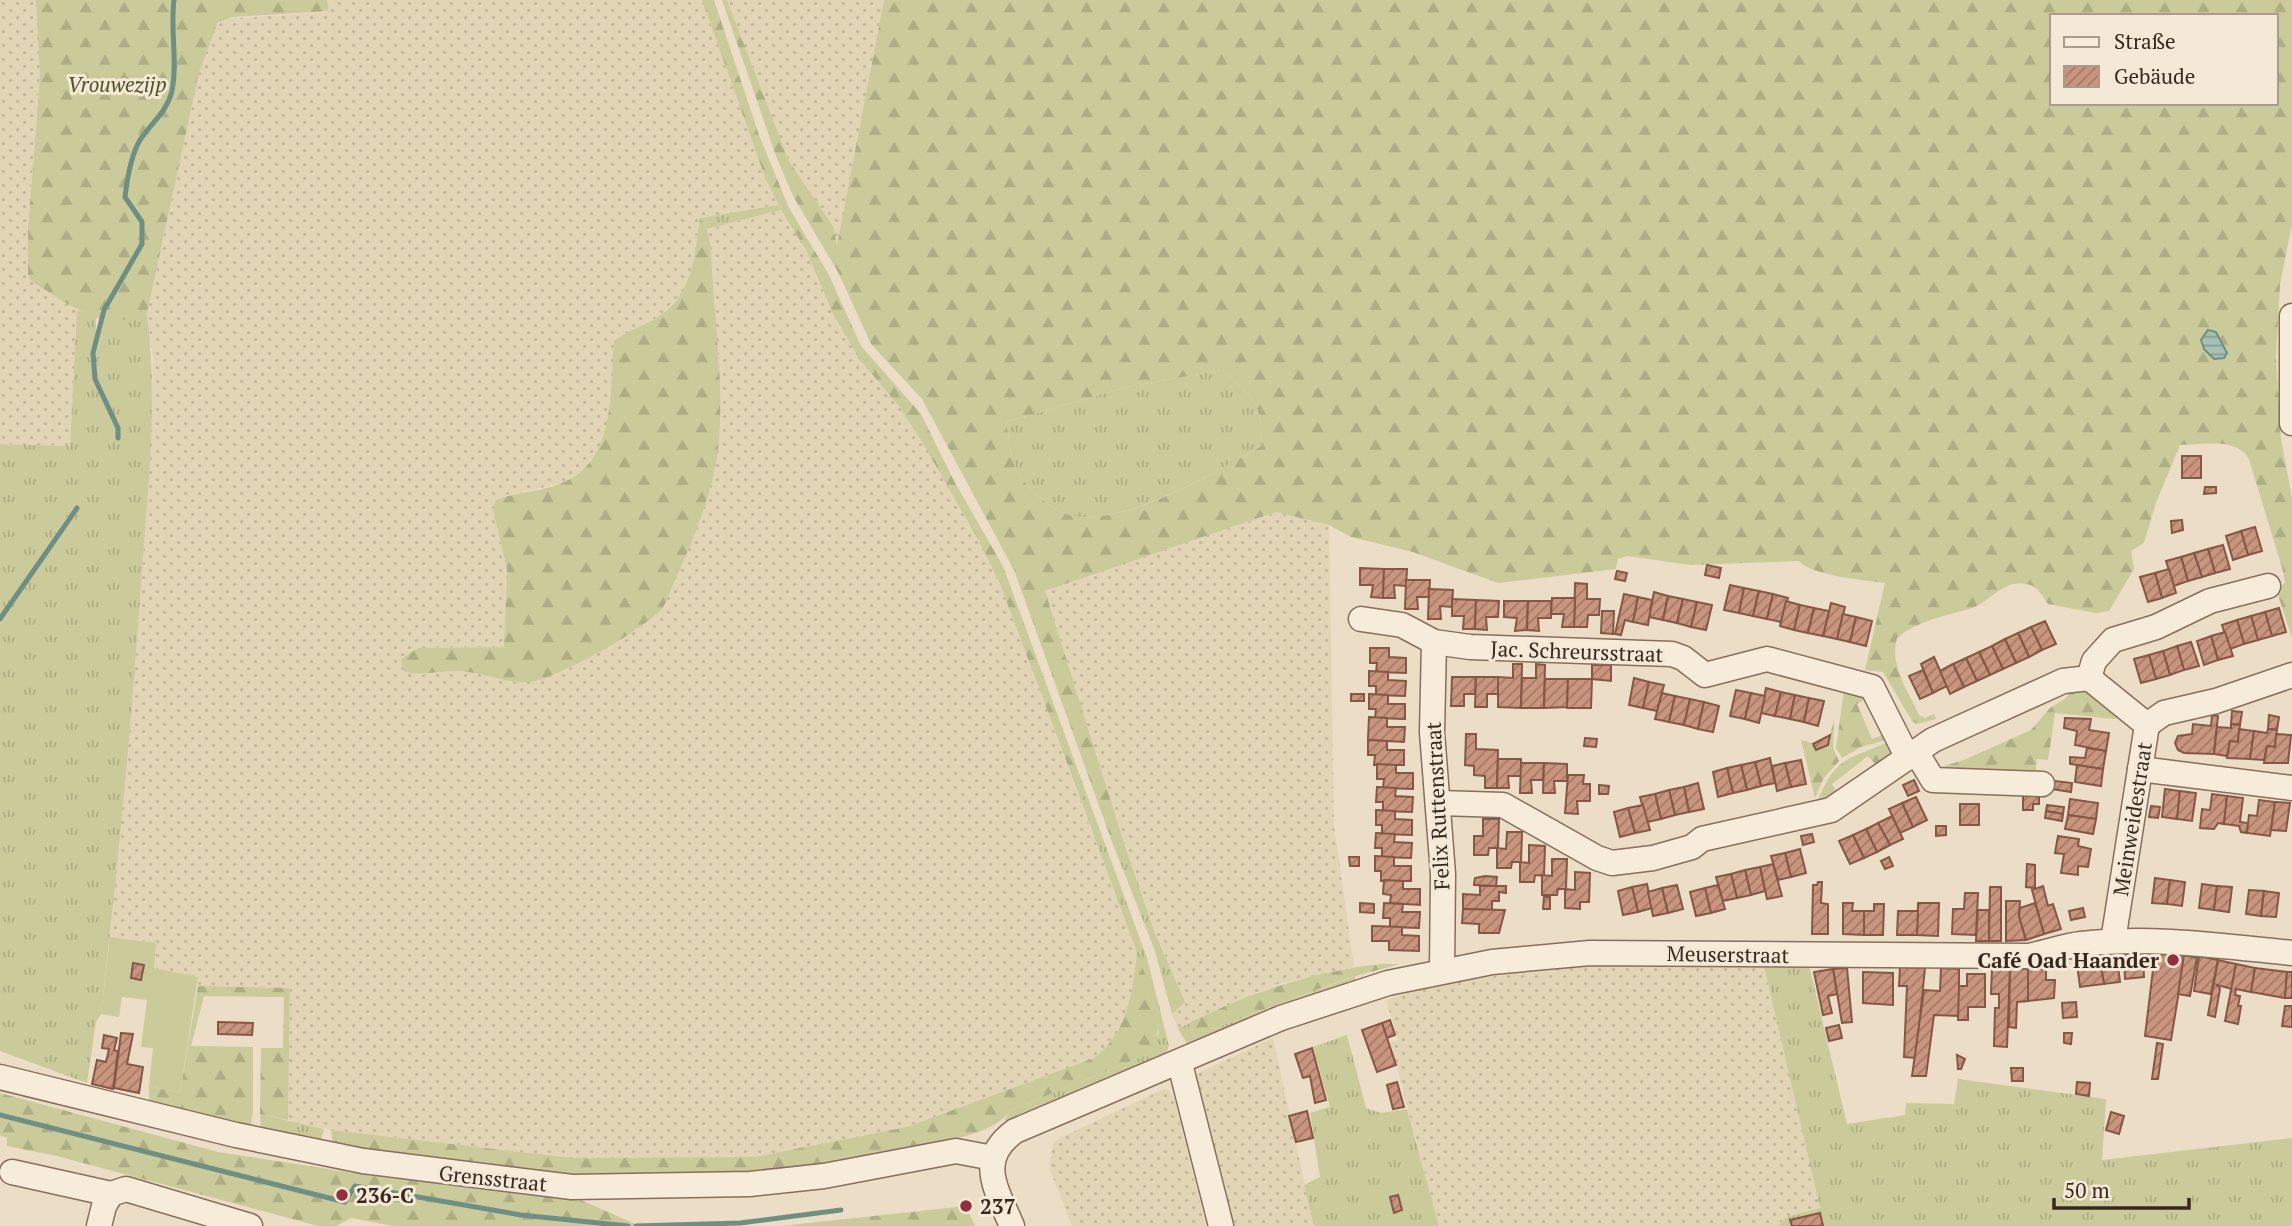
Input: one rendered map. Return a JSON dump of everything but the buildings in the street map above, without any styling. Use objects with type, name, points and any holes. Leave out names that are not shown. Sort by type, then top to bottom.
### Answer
[{"type":"street","points":[[2292,316],[2292,423]]},
{"type":"street","points":[[2089,678],[2094,661],[2113,640],[2156,627],[2210,601],[2268,586]]},
{"type":"street","name":"Jac. Schreursstraat","points":[[1362,619],[1402,625],[1434,642],[1471,647],[1672,654],[1683,658],[1705,675],[1767,659],[1872,687],[1912,755],[1933,780],[2042,784]]},
{"type":"street","name":"Felix Ruttenstraat","points":[[1434,642],[1432,732],[1443,874],[1442,971]]},
{"type":"street","name":"Meinweidestraat","points":[[2113,941],[2147,725],[2164,712],[2216,701],[2292,675]]},
{"type":"street","points":[[1439,803],[1503,805],[1597,858],[1617,862],[1653,858],[1692,847],[1702,839],[1771,822],[1819,814],[1933,740],[2063,681],[2089,678],[2147,725]]},
{"type":"street","points":[[2140,769],[2292,788]]},
{"type":"street","name":"Meuserstraat","points":[[1180,1064],[1281,1018],[1388,983],[1492,962],[1590,953],[2028,956],[2062,947],[2113,941],[2200,942],[2292,954]]},
{"type":"street","points":[[1012,1226],[992,1177],[993,1158],[1003,1140],[1015,1131],[1180,1064],[1221,1226]]},
{"type":"street","name":"Grensstraat","points":[[0,1077],[236,1135],[363,1161],[572,1186],[750,1184],[824,1176],[956,1151],[993,1158]]},
{"type":"street","points":[[12,1172],[111,1194],[126,1189],[250,1226]]},
{"type":"street","points":[[99,1226],[104,1206],[111,1194]]},
{"type":"shaded area","points":[[0,0],[36,0],[38,5],[40,77],[28,228],[28,275],[31,281],[72,303],[77,310],[70,446],[0,444]]},
{"type":"shaded area","points":[[327,0],[702,0],[765,177],[778,205],[700,218],[693,269],[686,289],[660,316],[620,336],[606,435],[594,457],[581,472],[562,483],[506,496],[493,509],[507,570],[504,647],[418,648],[401,659],[417,675],[453,671],[481,672],[512,681],[532,682],[564,671],[641,627],[664,606],[699,518],[719,441],[719,381],[711,247],[707,229],[781,210],[806,250],[833,314],[860,360],[898,405],[924,444],[1000,584],[1137,953],[1131,1002],[1124,1021],[1107,1048],[1094,1058],[907,1127],[754,1157],[572,1158],[331,1130],[288,1120],[290,988],[198,986],[198,977],[154,968],[155,943],[110,937],[137,646],[150,453],[153,358],[147,313],[199,73],[211,35],[223,19],[328,12]]},
{"type":"shaded area","points":[[727,0],[884,0],[837,249],[833,226],[789,161]]},
{"type":"shaded area","points":[[2208,330],[2216,332],[2227,353],[2224,358],[2214,359],[2204,349],[2201,340]]},
{"type":"shaded area","points":[[1276,512],[1329,525],[1334,825],[1354,967],[1275,985],[1178,1029],[1172,1014],[1185,1002],[1155,932],[1124,843],[1045,591]]},
{"type":"shaded area","points":[[1659,964],[1764,966],[1820,1209],[1787,1217],[1778,1226],[1439,1226],[1390,1042],[1398,1040],[1386,1000],[1441,982],[1575,967]]},
{"type":"shaded area","points":[[1273,1038],[1314,1226],[1226,1226],[1192,1076]]},
{"type":"shaded area","points":[[1166,1088],[1174,1098],[1206,1226],[1072,1226],[1049,1167],[1053,1144],[1060,1138]]},
{"type":"green space","name":"Vrouwezijp","points":[[36,0],[327,0],[329,11],[233,17],[218,22],[199,73],[147,313],[118,321],[99,318],[59,299],[31,281],[28,275],[28,228],[40,77]]},
{"type":"green space","points":[[702,0],[714,0],[759,135],[789,208],[829,275],[861,346],[921,414],[954,481],[1003,566],[1087,795],[1080,798],[1000,584],[979,541],[898,405],[860,360],[833,314],[806,250],[781,210],[765,177]]},
{"type":"green space","points":[[722,0],[727,0],[789,161],[833,226],[837,246],[884,0],[2292,0],[2292,225],[2280,284],[2276,358],[2281,439],[2292,498],[2292,638],[2276,589],[2285,583],[2283,571],[2249,459],[2243,452],[2228,445],[2180,445],[2156,503],[2144,543],[2131,551],[2134,569],[2109,611],[2096,613],[2048,604],[2033,586],[2012,584],[1979,605],[1924,623],[1897,638],[1896,658],[1905,687],[1919,715],[1925,718],[1934,714],[1936,719],[1917,724],[1912,721],[1883,672],[1865,670],[1885,583],[1827,574],[1799,561],[1691,565],[1627,556],[1618,559],[1616,569],[1498,583],[1413,552],[1351,537],[1329,525],[1276,512],[1045,591],[1124,843],[1114,847],[1014,570],[922,399],[871,344],[838,272],[793,196],[776,156]],"holes":[[[1222,370],[1241,387],[1258,411],[1261,446],[1222,469],[1147,504],[1099,516],[1069,515],[1042,500],[1016,469],[1006,422],[1127,387]]]},
{"type":"green space","points":[[778,205],[781,210],[707,229],[700,218]]},
{"type":"green space","points":[[700,218],[707,229],[711,247],[719,367],[719,439],[706,503],[664,606],[622,639],[543,679],[521,682],[465,672],[423,674],[403,671],[401,659],[418,648],[504,647],[507,570],[493,509],[496,500],[559,484],[578,474],[592,460],[607,423],[614,341],[658,317],[679,297],[694,260]]},
{"type":"green space","points":[[77,310],[99,316],[96,319],[96,333],[105,318],[110,321],[147,313],[152,377],[149,474],[124,793],[101,1014],[96,1022],[87,1083],[0,1051],[0,624],[74,514],[71,512],[65,520],[0,615],[0,444],[70,446]]},
{"type":"green space","points":[[1222,370],[1254,402],[1260,420],[1261,446],[1198,481],[1122,512],[1078,517],[1060,511],[1042,500],[1016,469],[1006,422],[1127,387]]},
{"type":"green space","points":[[1845,683],[1870,696],[1857,704],[1872,739],[1888,733],[1886,740],[1861,747],[1842,758],[1836,748]]},
{"type":"green space","points":[[2076,684],[2122,715],[2114,719],[2055,713],[2048,760],[2037,759],[2035,779],[1934,769],[1964,760],[2031,730],[2050,708],[2066,698]]},
{"type":"green space","points":[[1834,719],[1833,748],[1839,761],[1824,778],[1815,798],[1801,740],[1812,743],[1816,750],[1827,745]]},
{"type":"green space","points":[[1891,741],[1894,752],[1880,769],[1868,756],[1832,784],[1840,796],[1816,805],[1836,768],[1853,757]]},
{"type":"green space","points":[[1087,795],[1147,958],[1169,1046],[1166,1054],[1004,1121],[1011,1110],[1146,1055],[1159,1033],[1137,953],[1080,798]]},
{"type":"green space","points":[[1124,843],[1155,933],[1185,1002],[1172,1014],[1155,951],[1114,847]]},
{"type":"green space","points":[[110,937],[156,943],[154,968],[198,977],[180,1093],[149,1086],[153,1048],[141,1047],[147,1000],[122,997],[119,1017],[101,1014]]},
{"type":"green space","points":[[1137,953],[1158,1020],[1154,1045],[1146,1055],[1011,1110],[993,1125],[953,1139],[770,1172],[639,1180],[551,1175],[333,1146],[331,1130],[572,1158],[754,1157],[907,1127],[1094,1058],[1105,1048],[1121,1024],[1130,997]]},
{"type":"green space","points":[[1400,964],[1348,978],[1194,1036],[1189,1023],[1236,1001],[1283,984],[1331,972]]},
{"type":"green space","points":[[1809,965],[1847,1124],[1905,1115],[1906,1103],[1954,1104],[1958,1079],[2106,1099],[2102,1160],[2292,1138],[2292,1226],[1778,1226],[1787,1217],[1820,1208],[1764,966]]},
{"type":"green space","points":[[1355,976],[1356,983],[1188,1045],[1178,1029],[1189,1023],[1194,1036]]},
{"type":"green space","points":[[198,986],[290,988],[288,1120],[260,1114],[261,1048],[283,1048],[284,997],[204,996],[191,1046],[253,1047],[253,1112],[250,1128],[149,1104],[149,1086],[180,1093]]},
{"type":"green space","points":[[1347,1035],[1366,1108],[1381,1113],[1407,1109],[1439,1226],[1314,1226],[1304,1185],[1320,1177],[1310,1113],[1330,1107],[1313,1047]]},
{"type":"green space","points":[[0,1093],[218,1152],[380,1177],[574,1197],[640,1226],[393,1226],[351,1218],[336,1226],[318,1226],[57,1156],[7,1146],[7,1137],[0,1136]]},
{"type":"green space","points":[[260,1114],[324,1129],[320,1143],[261,1130]]},
{"type":"green space","points":[[966,1206],[975,1226],[781,1226]]},
{"type":"waterway","name":"Vrouwezijp","points":[[118,438],[118,428],[95,379],[93,353],[104,310],[142,244],[142,222],[125,197],[137,146],[163,111],[172,91],[174,0]]},
{"type":"waterway","name":"Vrouwezijp","points":[[0,619],[77,508]]},
{"type":"waterway","points":[[0,1115],[345,1202],[355,1186],[521,1215],[628,1226]]},
{"type":"waterway","points":[[636,1226],[740,1223],[841,1210]]},
{"type":"place","name":"Café Oad Haander","points":[[2173,960]]},
{"type":"place","name":"236-C","points":[[342,1195]]},
{"type":"place","name":"237","points":[[966,1206]]}]
